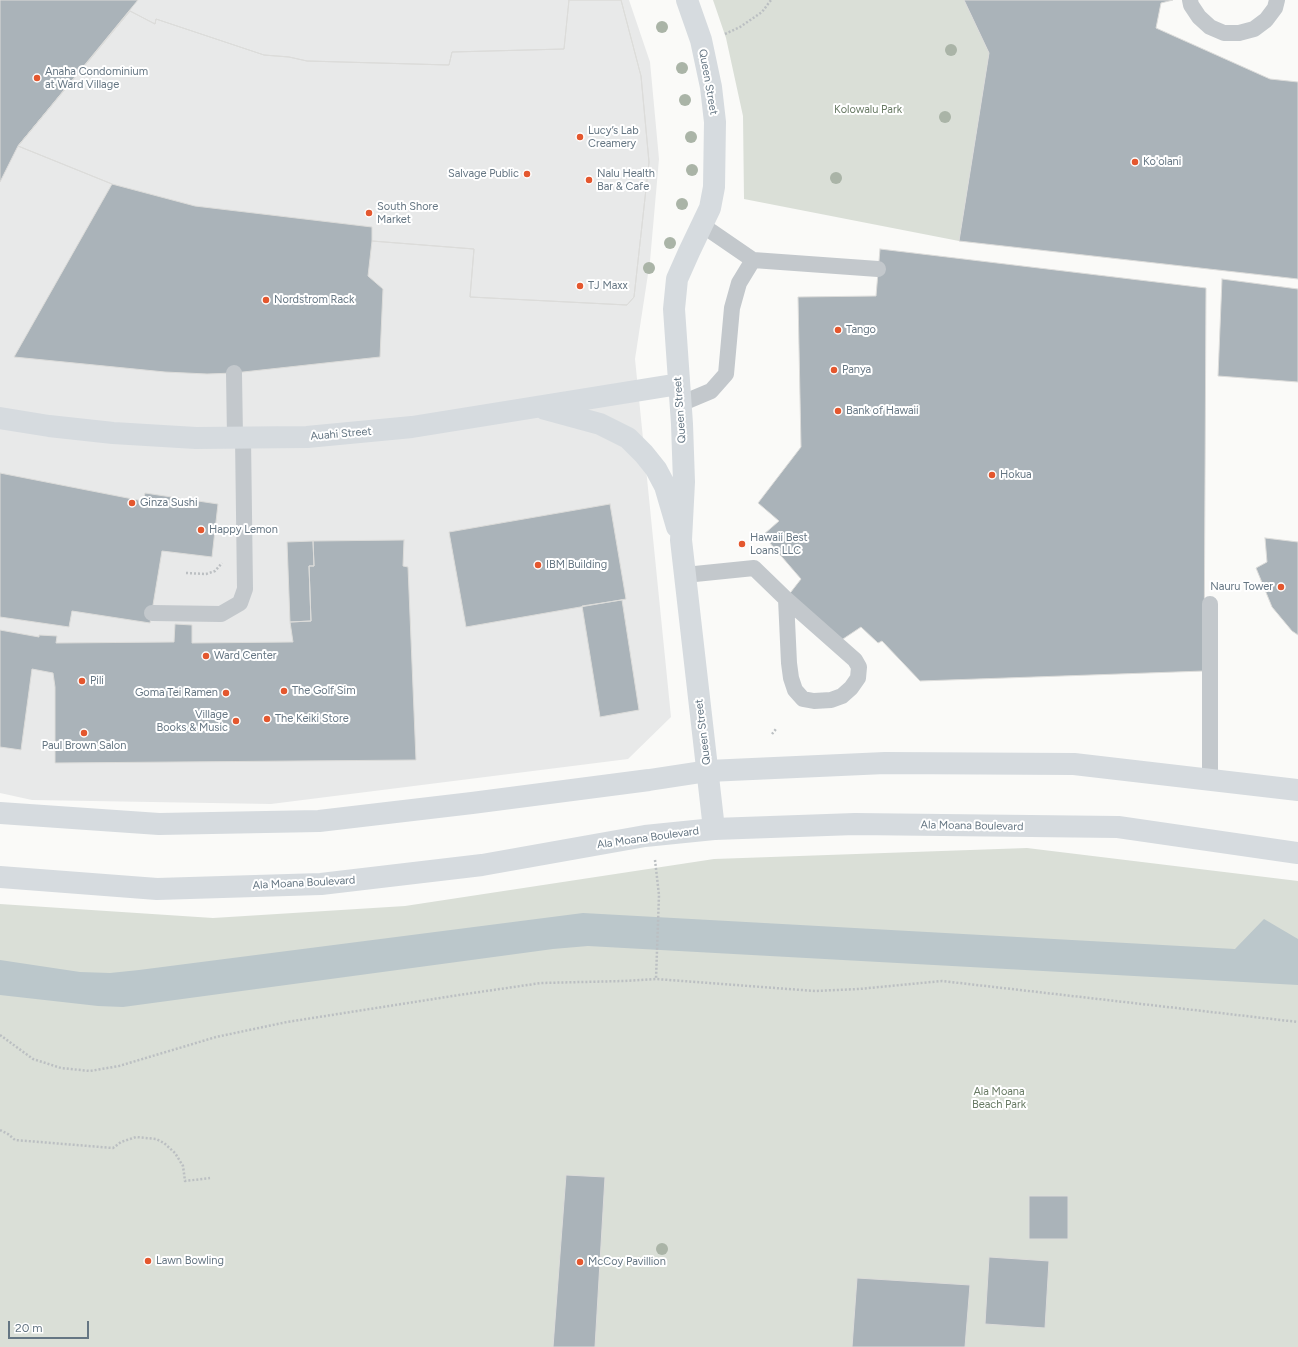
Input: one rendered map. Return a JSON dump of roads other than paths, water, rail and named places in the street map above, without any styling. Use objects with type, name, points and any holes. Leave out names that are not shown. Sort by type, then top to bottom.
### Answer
[{"type":"main road","name":"Queen Street","points":[[687,0],[701,40],[711,87],[715,122],[714,187],[710,208],[677,279],[674,309],[684,482],[681,540],[714,829]]},
{"type":"main road","name":"Auahi Street","points":[[0,418],[49,426],[113,433],[196,438],[307,437],[375,432],[538,407],[680,394]]},
{"type":"main road","points":[[538,407],[600,424],[628,438],[652,464],[665,486],[681,540]]},
{"type":"main road","points":[[0,813],[159,824],[319,820],[472,803],[708,771],[885,763],[1074,764],[1298,790]]},
{"type":"main road","name":"Ala Moana Boulevard","points":[[0,876],[158,889],[321,884],[482,865],[645,836],[714,829],[855,824],[1118,828],[1298,854]]},
{"type":"lane","points":[[1190,0],[1191,5],[1198,17],[1210,27],[1224,33],[1239,34],[1254,29],[1266,20],[1275,8],[1277,0]]},
{"type":"lane","points":[[702,225],[753,260],[878,269]]},
{"type":"lane","points":[[680,394],[711,390],[726,374],[732,308],[739,283],[753,260]]},
{"type":"lane","points":[[152,613],[221,614],[240,603],[245,589],[239,438],[234,373]]},
{"type":"lane","points":[[685,575],[754,568],[786,599],[855,660],[859,668],[858,678],[842,696],[830,700],[814,701],[803,699],[795,690],[790,670],[786,599]]},
{"type":"lane","points":[[1210,604],[1210,779]]},
{"type":"place","name":"Anaha Condominium at Ward Village","points":[[37,78]]},
{"type":"place","name":"Lucy’s Lab Creamery","points":[[580,137]]},
{"type":"place","name":"Ko'olani","points":[[1135,162]]},
{"type":"place","name":"Salvage Public","points":[[527,174]]},
{"type":"place","name":"Nalu Health Bar & Cafe","points":[[589,180]]},
{"type":"place","name":"South Shore Market","points":[[369,213]]},
{"type":"place","name":"TJ Maxx","points":[[580,286]]},
{"type":"place","name":"Nordstrom Rack","points":[[266,300]]},
{"type":"place","name":"Tango","points":[[838,330]]},
{"type":"place","name":"Panya","points":[[834,370]]},
{"type":"place","name":"Bank of Hawaii","points":[[838,411]]},
{"type":"place","name":"Hokua","points":[[992,475]]},
{"type":"place","name":"Ginza Sushi","points":[[132,503]]},
{"type":"place","name":"Happy Lemon","points":[[201,530]]},
{"type":"place","name":"Hawaii Best Loans LLC","points":[[742,544]]},
{"type":"place","name":"IBM Building","points":[[538,565]]},
{"type":"place","name":"Nauru Tower","points":[[1281,587]]},
{"type":"place","name":"Ward Center","points":[[206,656]]},
{"type":"place","name":"Pili","points":[[82,681]]},
{"type":"place","name":"The Golf Sim","points":[[284,691]]},
{"type":"place","name":"Goma Tei Ramen","points":[[226,693]]},
{"type":"place","name":"The Keiki Store","points":[[267,719]]},
{"type":"place","name":"Village Books & Music","points":[[236,721]]},
{"type":"place","name":"Paul Brown Salon","points":[[84,733]]},
{"type":"place","name":"Lawn Bowling","points":[[148,1261]]},
{"type":"place","name":"McCoy Pavillion","points":[[580,1262]]},
{"type":"park label","name":"Kolowalu Park","points":[[868,110]]},
{"type":"park label","name":"Ala Moana Beach Park","points":[[999,1098]]}]
